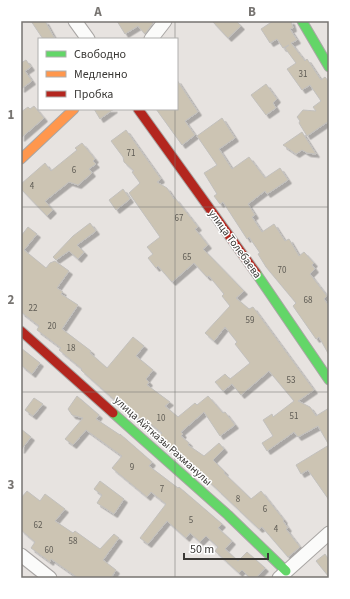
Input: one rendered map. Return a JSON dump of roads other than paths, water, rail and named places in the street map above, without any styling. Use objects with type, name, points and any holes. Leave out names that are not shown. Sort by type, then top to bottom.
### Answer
[{"type":"street","points":[[75,21],[87,38]]},
{"type":"street","points":[[152,38],[165,21]]},
{"type":"street","points":[[302,21],[329,67]]},
{"type":"street","points":[[22,157],[73,110]]},
{"type":"street","name":"улица Толебаева","points":[[139,110],[282,310],[329,380]]},
{"type":"street","name":"улица Айтказы Рахманулы","points":[[21,331],[228,515],[283,574]]},
{"type":"street","points":[[283,574],[329,533]]},
{"type":"street","points":[[21,555],[50,578]]}]
